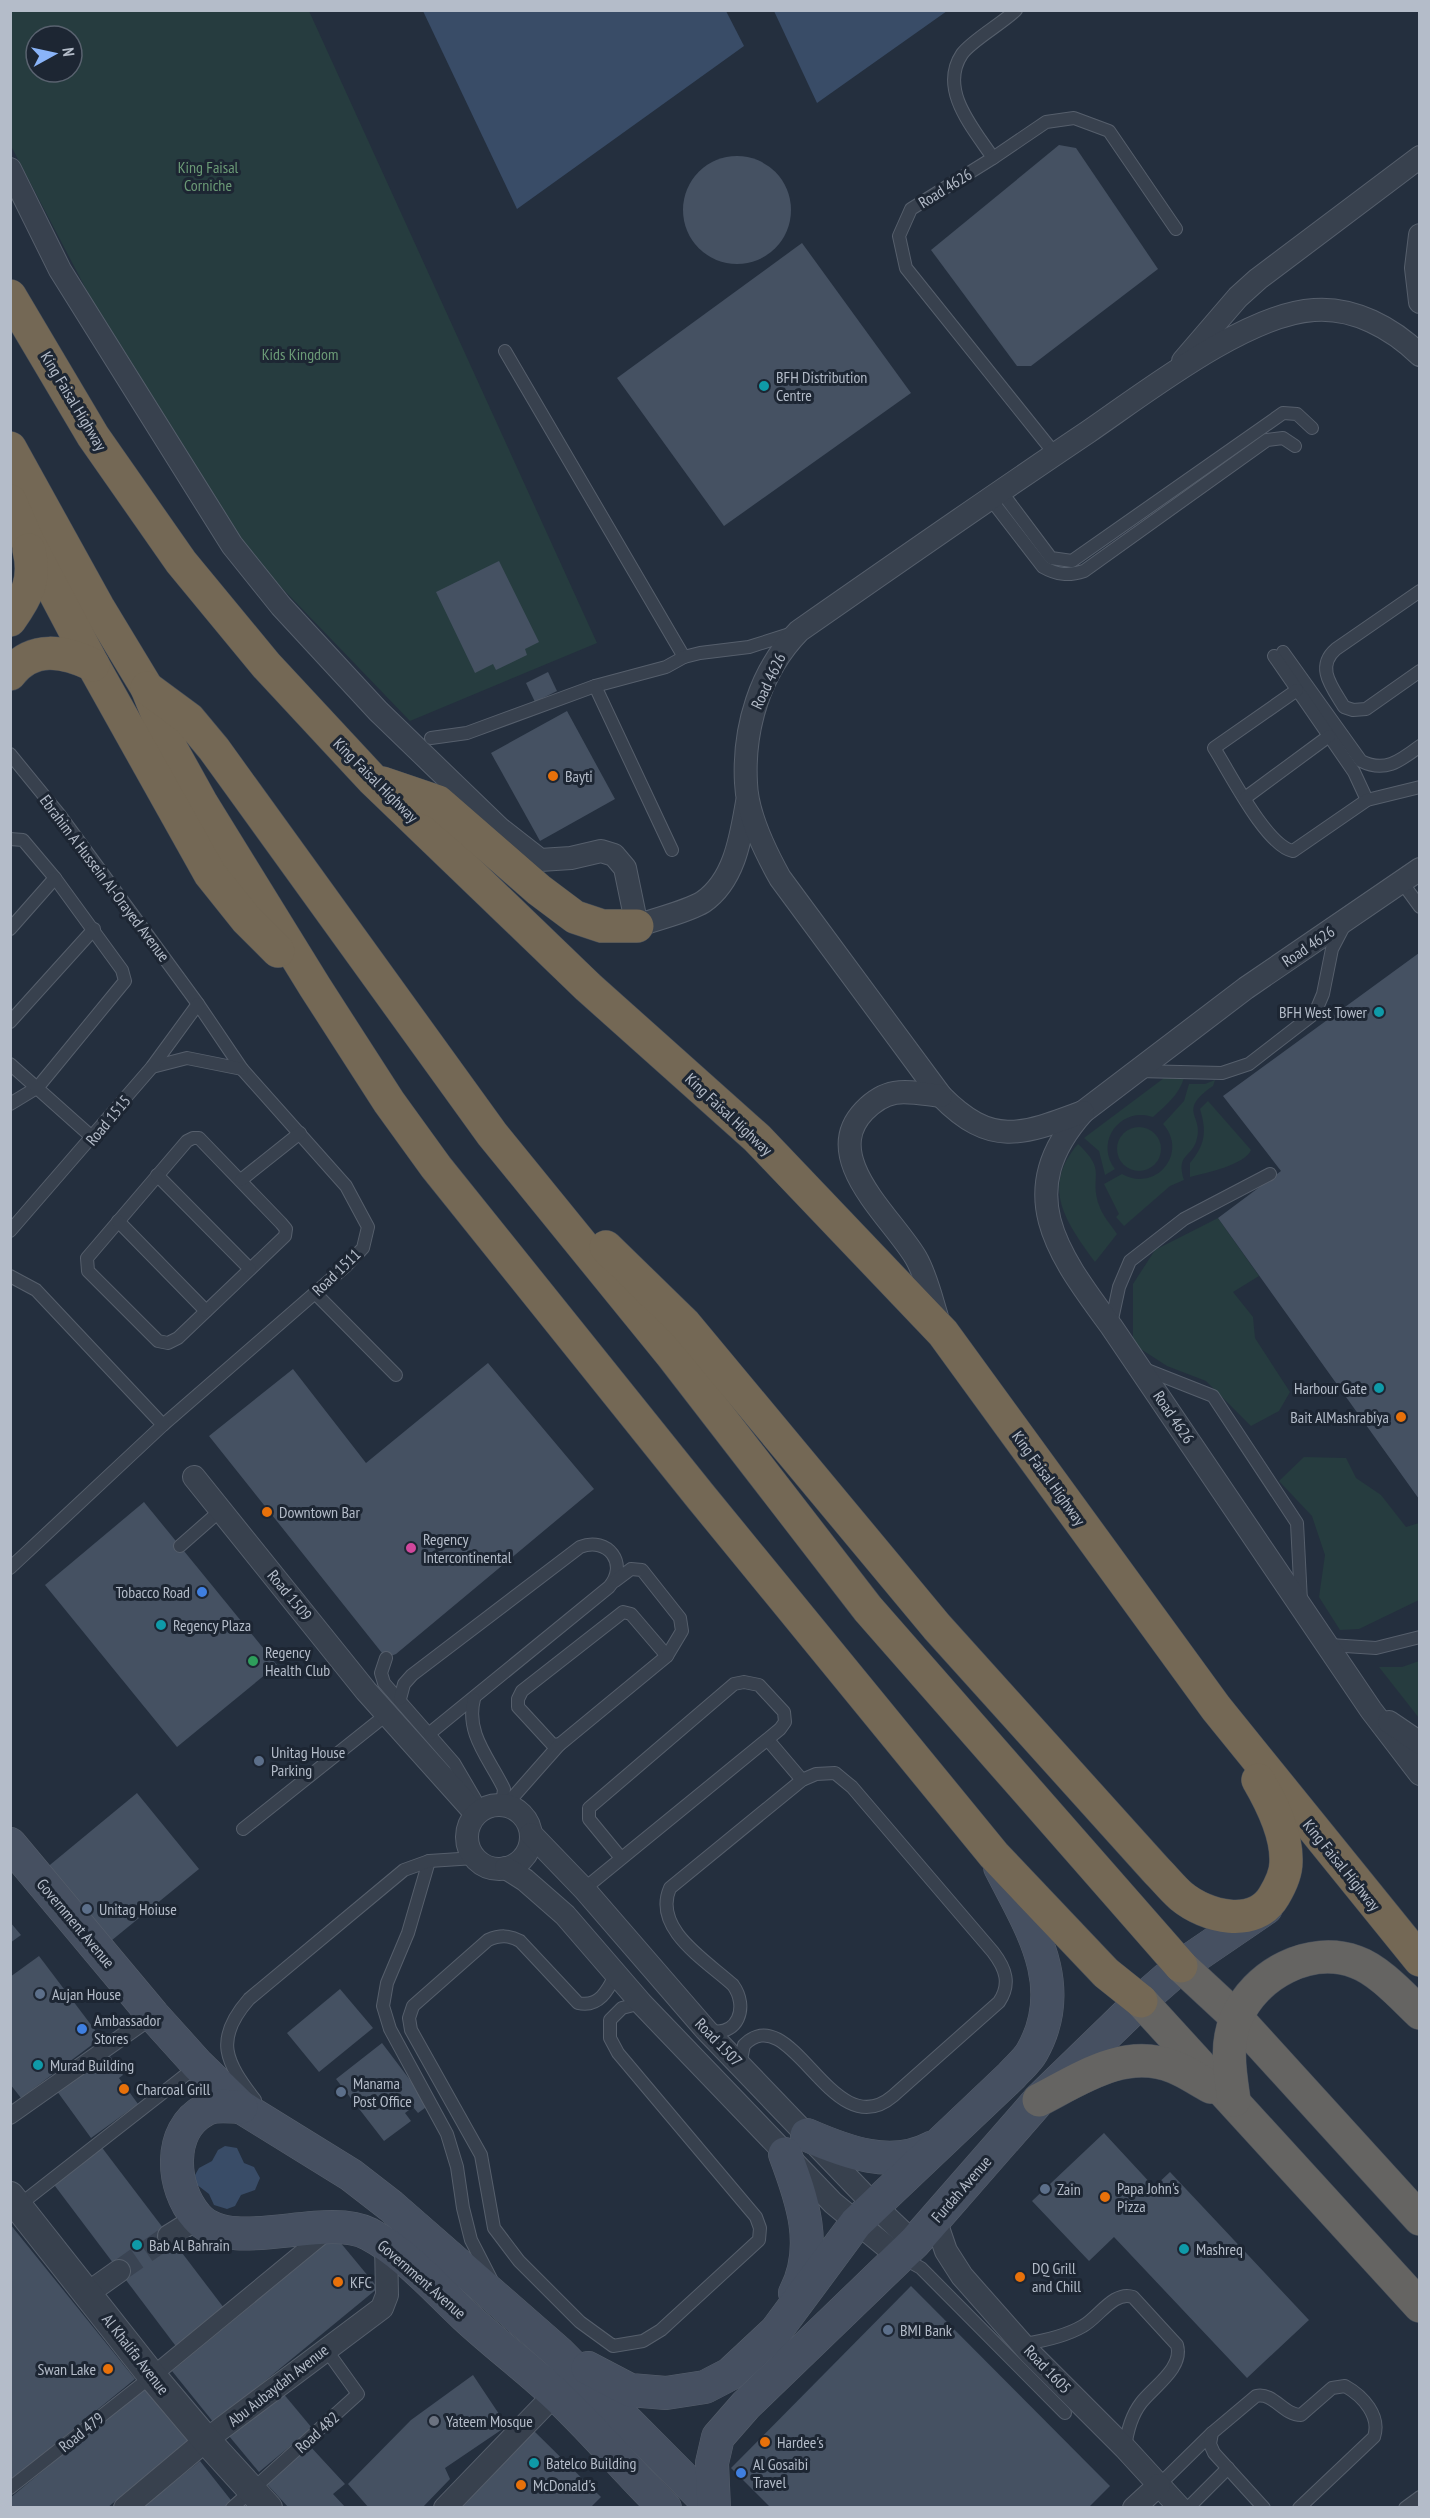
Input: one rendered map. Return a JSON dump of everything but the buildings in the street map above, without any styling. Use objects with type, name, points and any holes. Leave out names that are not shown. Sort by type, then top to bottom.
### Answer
[{"type":"highway","name":"King Faisal Highway","points":[[10,296],[93,436],[181,561],[266,665],[372,779],[588,987],[757,1138],[943,1333],[1216,1707],[1419,1960]]},
{"type":"highway","points":[[10,448],[98,607],[147,688],[172,750],[202,804],[315,987],[390,1102],[436,1167],[701,1497],[994,1855],[1106,1972],[1141,2001],[1234,2100],[1419,2306]]},
{"type":"highway","points":[[10,501],[28,542],[93,665],[210,874],[246,919],[315,987]]},
{"type":"highway","points":[[10,620],[28,596],[32,582],[33,567],[28,542]]},
{"type":"highway","points":[[10,674],[19,662],[34,656],[52,653],[71,654],[93,665]]},
{"type":"highway","points":[[147,688],[189,719],[214,749],[492,1134],[671,1354],[868,1609],[1180,1966],[1236,2017],[1419,2219]]},
{"type":"highway","points":[[372,779],[438,802],[539,890],[575,916],[602,926],[637,926]]},
{"type":"highway","points":[[492,1134],[685,1324],[938,1627],[1182,1898],[1211,1913],[1232,1917],[1252,1915],[1268,1907],[1281,1882],[1286,1863],[1282,1833],[1266,1794],[1216,1707]]},
{"type":"highway","points":[[1234,2100],[1228,2060],[1236,2017],[1256,1990],[1278,1970],[1305,1958],[1329,1956],[1358,1962],[1395,1988],[1419,2013]]},
{"type":"highway","points":[[1039,2100],[1107,2065],[1131,2061],[1173,2067],[1234,2100]]},
{"type":"main road","name":"Government Avenue","points":[[10,1844],[153,2015],[198,2065],[241,2107],[351,2175],[391,2206],[558,2352],[714,2508]]},
{"type":"main road","points":[[558,2352],[630,2390],[666,2393],[705,2387],[730,2374],[776,2331],[865,2214],[1011,2076],[1032,2053],[1044,2022],[1048,1977],[1040,1945],[994,1855]]},
{"type":"main road","name":"Furdah Avenue","points":[[714,2508],[712,2463],[718,2437],[746,2405],[906,2250],[1039,2100],[1141,2001],[1180,1966],[1268,1907]]},
{"type":"main road","points":[[198,2218],[180,2181],[176,2155],[181,2134],[195,2117],[206,2109],[241,2107]]},
{"type":"main road","points":[[776,2331],[801,2283],[807,2245],[796,2144],[836,2148],[895,2159],[914,2157],[938,2144]]},
{"type":"main road","name":"Government Avenue","points":[[198,2218],[212,2227],[266,2234],[300,2228],[359,2229],[386,2243],[488,2337],[555,2394],[665,2508]]},
{"type":"street","name":"Road 4626","points":[[1169,377],[1238,297],[1258,279],[1419,157]]},
{"type":"street","points":[[10,169],[60,270],[232,545],[281,606],[378,711],[426,745],[499,828],[540,860],[571,858],[601,852],[614,855],[625,868],[637,926]]},
{"type":"street","points":[[1419,235],[1416,268],[1419,296]]},
{"type":"street","name":"Road 4626","points":[[637,926],[703,902],[716,888],[734,860],[748,795],[748,736],[754,710],[774,662],[800,631],[994,493],[1244,330],[1281,316],[1314,310],[1332,311],[1371,321],[1387,329],[1419,355]]},
{"type":"street","name":"Road 4626","points":[[748,795],[760,838],[780,878],[940,1096],[974,1124],[999,1133],[1028,1131],[1083,1112]]},
{"type":"street","name":"Road 4626","points":[[1410,875],[1246,988],[1083,1112],[1070,1126],[1054,1154],[1050,1166],[1047,1205],[1051,1225],[1062,1256],[1301,1602],[1371,1710],[1419,1774]]},
{"type":"street","points":[[940,1096],[902,1091],[877,1098],[858,1117],[849,1139],[854,1171],[916,1259],[943,1333]]},
{"type":"street","name":"Road 1509","points":[[194,1477],[393,1707],[397,1724],[487,1811]]},
{"type":"street","name":"Road 4626","points":[[1371,1710],[1419,1743]]},
{"type":"street","points":[[487,1811],[523,1816],[531,1834],[527,1852],[515,1865],[506,1868],[487,1866],[475,1858],[467,1837],[487,1811]]},
{"type":"street","name":"Road 1507","points":[[531,1834],[584,1889],[706,2030],[740,2064],[796,2144]]},
{"type":"street","name":"Road 1507","points":[[506,1868],[525,1880],[565,1915],[641,2003],[796,2144],[865,2214],[906,2250]]},
{"type":"street","points":[[10,2116],[153,2015]]},
{"type":"street","name":"Al Khalifa Avenue","points":[[14,2201],[152,2376],[206,2440],[251,2502]]},
{"type":"street","points":[[169,2236],[198,2218]]},
{"type":"street","name":"Road 1605","points":[[935,2219],[953,2264],[1025,2355],[1125,2448],[1180,2508]]},
{"type":"street","points":[[152,2376],[333,2227]]},
{"type":"street","name":"Abu Aubaydah Avenue","points":[[125,2508],[206,2440],[325,2348],[382,2308],[387,2295],[386,2243]]},
{"type":"street","points":[[88,2293],[119,2271]]},
{"type":"street","points":[[445,2508],[555,2394]]},
{"type":"street","points":[[1134,2508],[1159,2485]]},
{"type":"lane","points":[[993,158],[956,97],[953,78],[962,54],[1016,10]]},
{"type":"lane","name":"Road 4626","points":[[1055,454],[906,268],[899,236],[911,209],[1046,122],[1074,118],[1109,131],[1176,229]]},
{"type":"lane","points":[[505,351],[684,657]]},
{"type":"lane","points":[[994,493],[1051,558],[1072,561],[1283,413],[1297,414],[1312,428]]},
{"type":"lane","points":[[994,493],[1043,567],[1054,573],[1074,575],[1084,572],[1268,440],[1283,438],[1295,446]]},
{"type":"lane","points":[[1419,591],[1336,649],[1327,659],[1325,672],[1344,707],[1360,711],[1419,671]]},
{"type":"lane","points":[[426,745],[467,733],[595,686],[666,667],[684,657],[749,646],[800,631]]},
{"type":"lane","points":[[1367,800],[1354,772],[1297,690],[1278,654],[1361,761],[1374,766],[1390,766],[1419,746]]},
{"type":"lane","points":[[595,686],[672,850]]},
{"type":"lane","points":[[1297,690],[1214,748],[1245,798],[1273,837],[1286,850],[1293,851],[1367,800],[1419,787]]},
{"type":"lane","points":[[1245,798],[1329,736]]},
{"type":"lane","name":"Ebrahim A Hussein Al-Orayed Avenue","points":[[10,754],[59,814],[198,1004]]},
{"type":"lane","points":[[10,838],[23,840],[55,878],[122,970],[125,981],[38,1087],[10,1104]]},
{"type":"lane","points":[[1410,875],[1419,907]]},
{"type":"lane","points":[[10,929],[55,878]]},
{"type":"lane","points":[[1137,1071],[1217,1074],[1232,1072],[1249,1064],[1315,1013],[1323,994],[1332,949],[1338,936],[1356,914]]},
{"type":"lane","points":[[10,1023],[94,929]]},
{"type":"lane","name":"Road 1515","points":[[10,1231],[93,1138],[152,1067],[198,1004]]},
{"type":"lane","name":"Road 1511","points":[[10,1568],[163,1425],[315,1293],[363,1248],[369,1227],[346,1186],[242,1069],[198,1004]]},
{"type":"lane","points":[[152,1067],[188,1058],[242,1069]]},
{"type":"lane","points":[[10,1064],[93,1138]]},
{"type":"lane","points":[[241,1180],[300,1133]]},
{"type":"lane","points":[[199,1138],[286,1229],[285,1236],[173,1341],[158,1341],[88,1271],[87,1258],[157,1175],[187,1141],[199,1138]]},
{"type":"lane","points":[[1111,1326],[1119,1287],[1130,1261],[1184,1219],[1270,1174]]},
{"type":"lane","points":[[157,1175],[250,1269]]},
{"type":"lane","points":[[118,1221],[206,1311]]},
{"type":"lane","points":[[10,1276],[36,1290],[163,1425]]},
{"type":"lane","points":[[315,1293],[396,1375]]},
{"type":"lane","points":[[1138,1366],[1213,1396],[1297,1523],[1301,1602]]},
{"type":"lane","points":[[180,1546],[221,1510]]},
{"type":"lane","points":[[243,1829],[393,1707],[404,1684],[412,1675],[580,1547],[596,1543],[611,1551],[618,1565],[615,1581]]},
{"type":"lane","points":[[430,1733],[631,1569],[642,1570],[680,1618],[682,1631],[667,1656],[559,1745],[487,1811]]},
{"type":"lane","points":[[559,1745],[552,1744],[518,1707],[522,1691],[623,1612],[631,1614],[667,1656]]},
{"type":"lane","points":[[1330,1645],[1376,1648],[1419,1637]]},
{"type":"lane","points":[[386,1658],[381,1667],[382,1680],[393,1707],[430,1733],[487,1811]]},
{"type":"lane","points":[[584,1889],[783,1726],[784,1712],[759,1685],[744,1682],[734,1684],[590,1808],[589,1819],[621,1858]]},
{"type":"lane","points":[[474,1699],[471,1719],[475,1738],[504,1789],[503,1797],[487,1811]]},
{"type":"lane","points":[[768,1740],[802,1780]]},
{"type":"lane","points":[[706,2030],[721,2031],[734,2025],[742,2012],[741,1997],[733,1985],[674,1930],[667,1917],[667,1895],[676,1882],[802,1780],[826,1772],[841,1776],[1001,1961],[1007,1978],[1006,1987],[999,2002],[893,2096],[875,2107],[865,2108],[845,2101],[784,2044],[768,2034],[758,2035],[744,2045],[740,2064]]},
{"type":"lane","points":[[286,2134],[235,2075],[228,2050],[231,2021],[249,1999],[404,1870],[429,1862],[475,1858]]},
{"type":"lane","points":[[429,1862],[408,1933],[387,1983],[383,2006],[390,2029],[447,2134],[457,2167],[462,2208],[471,2240],[492,2280],[517,2318]]},
{"type":"lane","points":[[616,1974],[607,1993],[598,2000],[587,2004],[578,2003],[520,1941],[504,1936],[496,1937],[488,1940],[417,2001],[409,2018],[411,2030],[481,2155],[494,2228],[519,2261],[580,2322],[613,2346],[643,2341],[673,2321],[759,2240],[760,2228],[756,2217],[614,2046],[608,2031],[610,2020],[622,2008],[641,2003]]},
{"type":"lane","points":[[14,2201],[198,2065]]},
{"type":"lane","points":[[906,2250],[921,2268],[1025,2355],[1065,2413]]},
{"type":"lane","points":[[1025,2355],[1078,2329],[1118,2297],[1126,2295],[1133,2297],[1177,2345],[1179,2353],[1176,2363],[1140,2404],[1129,2426],[1125,2448]]},
{"type":"lane","name":"Road 482","points":[[251,2502],[358,2394],[325,2348]]},
{"type":"lane","name":"Road 479","points":[[10,2488],[152,2376]]},
{"type":"lane","points":[[1159,2485],[1212,2433],[1256,2396],[1267,2396],[1289,2413],[1301,2415],[1332,2388],[1338,2386],[1351,2389],[1375,2416],[1377,2424],[1374,2437],[1299,2508]]},
{"type":"lane","points":[[1212,2433],[1212,2448],[1264,2508]]},
{"type":"lane","points":[[1188,2508],[1228,2468]]},
{"type":"lane","points":[[1405,2508],[1419,2497]]},
{"type":"green space","name":"King Faisal Corniche","points":[[10,11],[309,11],[597,643],[410,721],[255,560],[141,394],[11,146]]},
{"type":"green space","points":[[1164,1078],[1184,1078],[1175,1095],[1153,1117],[1141,1115],[1131,1117],[1121,1121],[1114,1128],[1109,1137],[1108,1148],[1109,1158],[1115,1169],[1105,1175],[1099,1151],[1084,1138]]},
{"type":"green space","points":[[1215,1080],[1213,1086],[1196,1102],[1194,1108],[1198,1133],[1196,1142],[1183,1161],[1184,1180],[1170,1186],[1124,1226],[1116,1217],[1119,1214],[1104,1184],[1122,1174],[1135,1178],[1146,1178],[1157,1174],[1165,1167],[1172,1147],[1170,1135],[1163,1124],[1184,1101],[1189,1084],[1205,1084]]},
{"type":"green space","points":[[1208,1101],[1251,1150],[1233,1164],[1190,1177],[1190,1163],[1199,1150],[1203,1138],[1204,1125],[1200,1109]]},
{"type":"green space","points":[[1139,1127],[1155,1133],[1161,1149],[1155,1165],[1139,1171],[1123,1165],[1117,1149],[1123,1133]]},
{"type":"green space","points":[[1078,1144],[1093,1161],[1099,1205],[1117,1234],[1095,1262],[1067,1219],[1059,1190],[1067,1160]]},
{"type":"green space","points":[[1218,1218],[1259,1276],[1233,1292],[1253,1317],[1255,1338],[1290,1392],[1279,1411],[1251,1426],[1206,1381],[1167,1366],[1133,1344],[1133,1284],[1155,1250]]},
{"type":"green space","points":[[1304,1457],[1346,1458],[1356,1478],[1381,1495],[1406,1527],[1419,1523],[1419,1600],[1359,1629],[1340,1630],[1319,1597],[1325,1555],[1312,1516],[1279,1481]]},
{"type":"green space","points":[[1419,1661],[1419,1718],[1379,1667],[1402,1667]]},
{"type":"water","points":[[423,11],[726,11],[744,46],[517,209]]},
{"type":"water","points":[[774,11],[947,11],[817,103]]},
{"type":"water","points":[[225,2146],[237,2148],[244,2163],[254,2167],[260,2178],[255,2190],[241,2195],[235,2206],[227,2209],[214,2205],[209,2194],[196,2184],[195,2175],[199,2168],[212,2161],[218,2150]]},
{"type":"tunnel","points":[[119,2271],[169,2236]]},
{"type":"place","name":"BFH Distribution Centre","points":[[764,386]]},
{"type":"place","name":"Bayti","points":[[553,776]]},
{"type":"place","name":"BFH West Tower","points":[[1379,1012]]},
{"type":"place","name":"Harbour Gate","points":[[1379,1388]]},
{"type":"place","name":"Bait AlMashrabiya","points":[[1401,1417]]},
{"type":"place","name":"Downtown Bar","points":[[267,1512]]},
{"type":"place","name":"Regency Intercontinental","points":[[411,1548]]},
{"type":"place","name":"Tobacco Road","points":[[202,1592]]},
{"type":"place","name":"Regency Plaza","points":[[161,1625]]},
{"type":"place","name":"Regency Health Club","points":[[253,1661]]},
{"type":"place","name":"Unitag House Parking","points":[[259,1761]]},
{"type":"place","name":"Unitag Hoiuse","points":[[87,1909]]},
{"type":"place","name":"Aujan House","points":[[40,1994]]},
{"type":"place","name":"Ambassador Stores","points":[[82,2029]]},
{"type":"place","name":"Murad Building","points":[[38,2065]]},
{"type":"place","name":"Charcoal Grill","points":[[124,2089]]},
{"type":"place","name":"Manama Post Office","points":[[341,2092]]},
{"type":"place","name":"Zain","points":[[1045,2189]]},
{"type":"place","name":"Papa John's Pizza","points":[[1105,2197]]},
{"type":"place","name":"Bab Al Bahrain","points":[[137,2245]]},
{"type":"place","name":"Mashreq","points":[[1184,2249]]},
{"type":"place","name":"DQ Grill and Chill","points":[[1020,2277]]},
{"type":"place","name":"KFC","points":[[338,2282]]},
{"type":"place","name":"BMI Bank","points":[[888,2330]]},
{"type":"place","name":"Swan Lake","points":[[108,2369]]},
{"type":"place","name":"Yateem Mosque","points":[[434,2421]]},
{"type":"place","name":"Hardee's","points":[[765,2442]]},
{"type":"place","name":"Batelco Building","points":[[534,2463]]},
{"type":"place","name":"Al Gosaibi Travel","points":[[741,2473]]},
{"type":"place","name":"McDonald's","points":[[521,2485]]},
{"type":"park label","name":"Kids Kingdom","points":[[300,354]]}]
